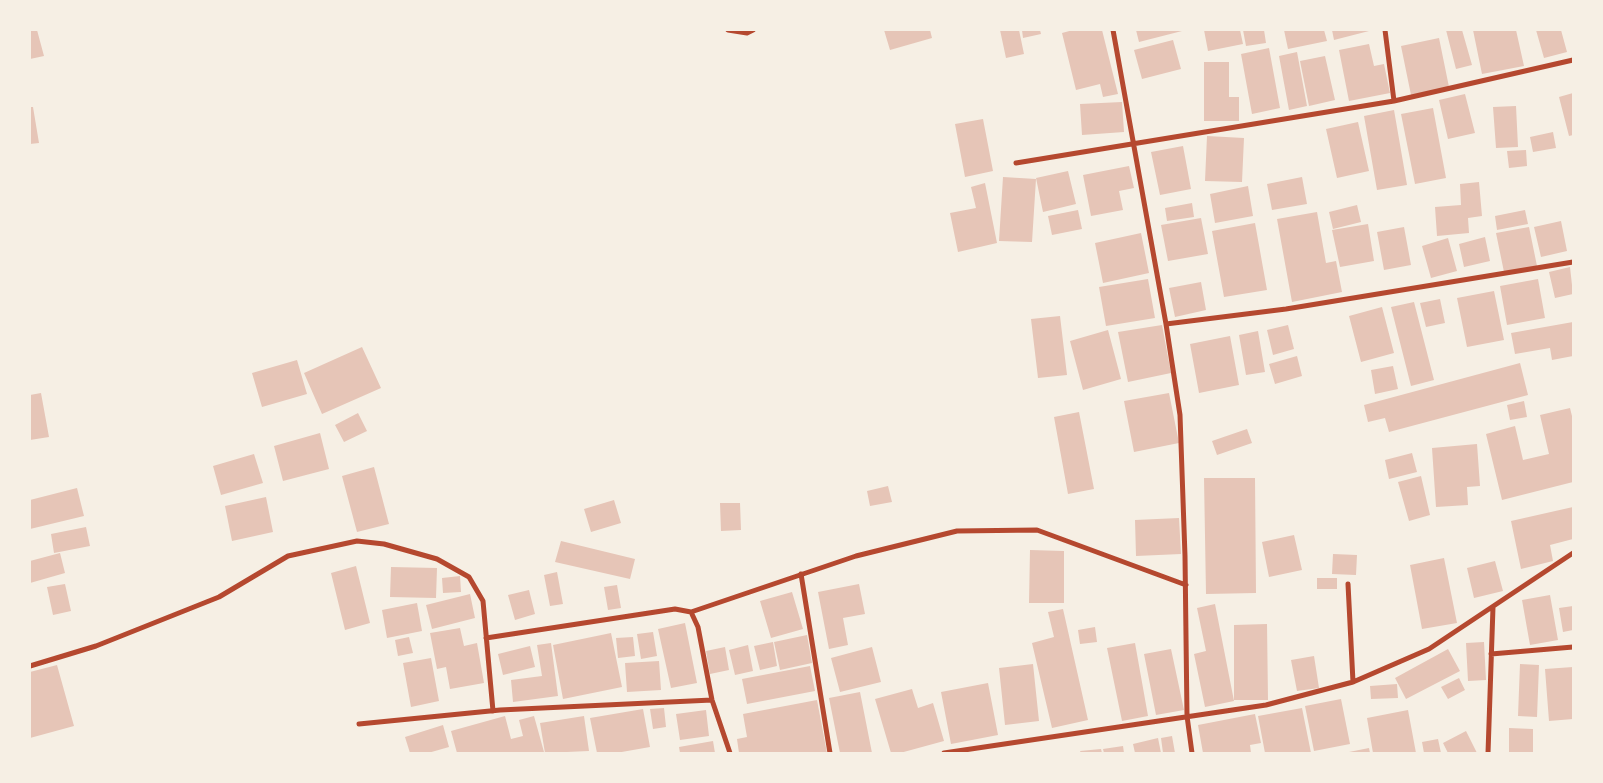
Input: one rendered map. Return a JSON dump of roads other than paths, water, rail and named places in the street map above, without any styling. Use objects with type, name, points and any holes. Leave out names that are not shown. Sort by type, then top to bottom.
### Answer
[{"type":"street","points":[[728,30],[747,33],[753,30]]},
{"type":"street","points":[[1113,30],[1135,143],[1180,415],[1186,585],[1187,716],[1192,753]]},
{"type":"street","points":[[1384,30],[1394,101]]},
{"type":"street","points":[[1016,163],[1394,101],[1573,60]]},
{"type":"street","points":[[1166,324],[1286,309],[1573,262]]},
{"type":"street","points":[[486,638],[675,609],[691,612],[856,556],[957,531],[1037,530],[1186,585]]},
{"type":"street","points":[[30,666],[96,646],[219,598],[288,556],[358,541],[384,544],[437,559],[469,577],[483,601],[493,711]]},
{"type":"street","points":[[944,753],[1266,705],[1352,682],[1429,649],[1573,553]]},
{"type":"street","points":[[801,574],[830,753]]},
{"type":"street","points":[[1348,584],[1352,682]]},
{"type":"street","points":[[1488,753],[1493,607]]},
{"type":"street","points":[[691,612],[698,627],[712,700],[730,753]]},
{"type":"street","points":[[1492,654],[1573,647]]},
{"type":"street","points":[[359,724],[493,711],[712,700]]}]
